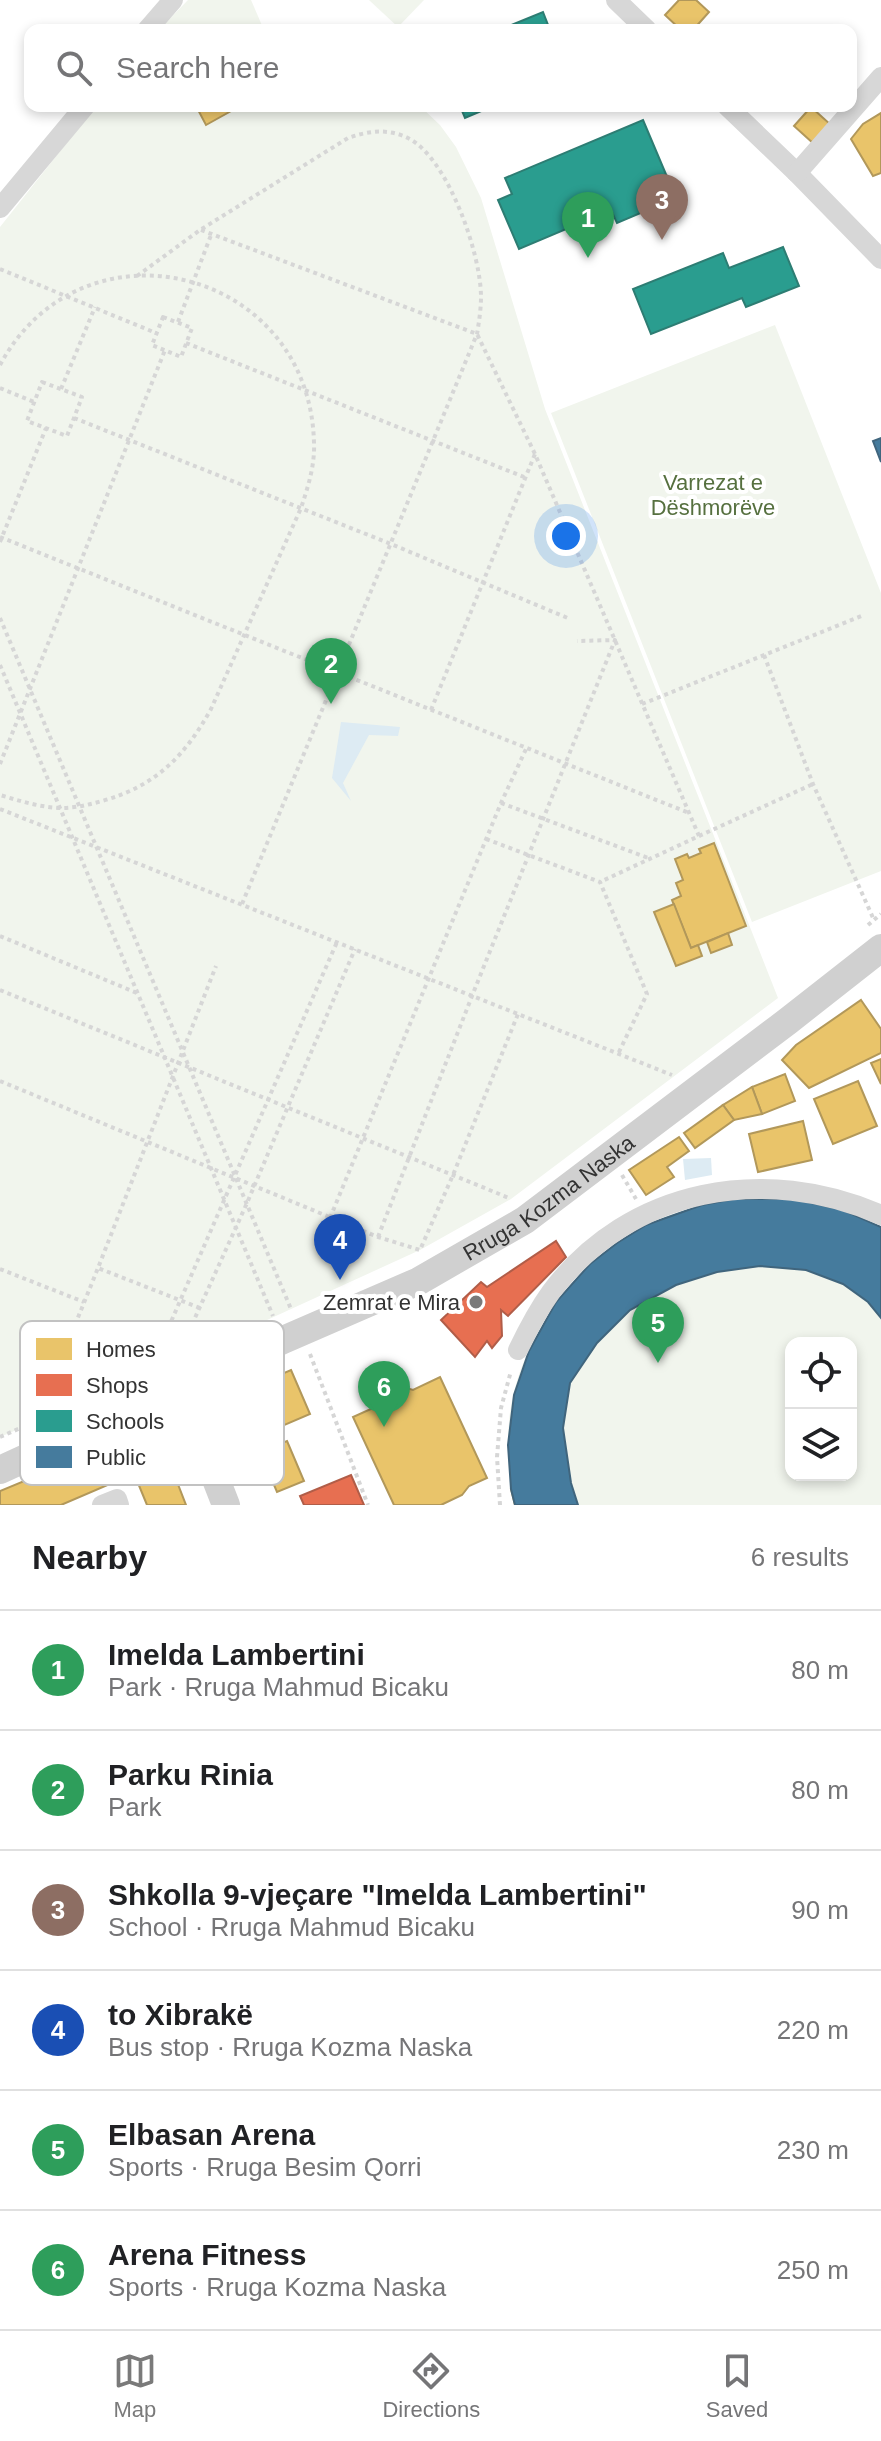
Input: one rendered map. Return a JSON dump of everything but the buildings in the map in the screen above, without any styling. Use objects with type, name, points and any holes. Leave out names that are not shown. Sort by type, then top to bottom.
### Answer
[{"type":"main road","name":"Rruga Kozma Naska","points":[[284,1325],[419,1281],[525,1220],[871,939]]},
{"type":"main road","name":"Rruga Kozma Naska","points":[[0,1470],[20,1459]]},
{"type":"main road","points":[[218,1485],[226,1505]]},
{"type":"street","points":[[152,24],[173,0]]},
{"type":"street","points":[[616,0],[641,24]]},
{"type":"street","points":[[857,104],[881,77]]},
{"type":"street","points":[[4,194],[79,112]]},
{"type":"street","points":[[733,112],[881,259]]},
{"type":"street","points":[[797,173],[850,112]]},
{"type":"street","points":[[518,1350],[552,1290],[576,1263],[604,1239],[646,1215],[699,1195],[764,1187],[795,1189],[837,1198],[881,1215]]},
{"type":"street","points":[[102,1505],[117,1499],[119,1505]]},
{"type":"path","points":[[137,276],[200,230],[348,138],[368,131],[407,137],[436,164],[460,210],[480,281],[477,334],[242,904]]},
{"type":"path","points":[[200,230],[477,334],[535,454],[699,836]]},
{"type":"path","points":[[178,322],[211,235]]},
{"type":"path","points":[[0,269],[156,333]]},
{"type":"path","points":[[0,365],[28,326],[51,306],[77,290],[107,280],[137,276],[168,276],[193,281],[226,295],[252,312],[274,333],[292,358],[304,388],[312,415],[315,446],[311,476],[301,508],[211,709],[196,736],[176,761],[124,795],[80,807],[30,804],[0,795]]},
{"type":"path","points":[[61,389],[95,307]]},
{"type":"path","points":[[163,317],[192,328],[181,357],[152,345],[156,333],[163,317]]},
{"type":"path","points":[[186,343],[524,477]]},
{"type":"path","points":[[0,764],[165,350]]},
{"type":"path","points":[[42,382],[82,397],[67,436],[27,421],[34,402],[42,382]]},
{"type":"path","points":[[0,388],[34,402]]},
{"type":"path","points":[[74,418],[570,619]]},
{"type":"path","points":[[46,428],[1,539],[79,567],[689,813]]},
{"type":"path","points":[[431,710],[535,454]]},
{"type":"path","points":[[642,704],[864,615]]},
{"type":"path","points":[[0,618],[247,1203],[287,1324]]},
{"type":"path","points":[[577,641],[615,640]]},
{"type":"path","points":[[378,1237],[615,640]]},
{"type":"path","points":[[764,655],[813,784],[874,920],[871,939]]},
{"type":"path","points":[[0,665],[236,1228],[287,1324],[368,1505]]},
{"type":"path","points":[[330,1218],[526,749]]},
{"type":"path","points":[[486,839],[600,882],[813,784]]},
{"type":"path","points":[[501,803],[651,859]]},
{"type":"path","points":[[0,809],[675,1076],[662,1086]]},
{"type":"path","points":[[600,882],[647,994],[618,1054]]},
{"type":"path","points":[[874,920],[881,914]]},
{"type":"path","points":[[0,936],[137,993]]},
{"type":"path","points":[[171,1321],[337,942]]},
{"type":"path","points":[[196,1321],[355,949]]},
{"type":"path","points":[[77,1321],[216,966]]},
{"type":"path","points":[[0,990],[511,1199],[498,1206]]},
{"type":"path","points":[[420,1250],[518,1014]]},
{"type":"path","points":[[0,1081],[330,1218],[420,1250]]},
{"type":"path","points":[[615,1163],[646,1215]]},
{"type":"path","points":[[405,1256],[433,1243]]},
{"type":"path","points":[[98,1268],[200,1308]]},
{"type":"path","points":[[0,1269],[84,1302]]},
{"type":"path","points":[[500,1505],[497,1457],[501,1408],[518,1350]]},
{"type":"path","points":[[0,1437],[20,1428]]},
{"type":"green space","points":[[188,0],[251,0],[261,24],[165,24]]},
{"type":"green space","points":[[369,0],[424,0],[401,24],[395,24]]},
{"type":"green space","points":[[91,112],[426,112],[440,125],[456,147],[481,198],[545,409],[778,998],[511,1199],[420,1250],[265,1321],[20,1321],[20,1428],[0,1437],[0,227]]},
{"type":"green space","name":"Varrezat e Dëshmorëve","points":[[775,325],[881,593],[881,871],[752,922],[551,413]]},
{"type":"green space","points":[[702,1205],[843,1210],[881,1227],[881,1505],[515,1505],[508,1452],[510,1410],[518,1377],[531,1346],[547,1317],[591,1266],[617,1245],[665,1217]]},
{"type":"shaded area","points":[[341,722],[400,727],[398,736],[369,735],[343,783],[351,801],[332,778]]},
{"type":"shaded area","points":[[711,1158],[712,1175],[685,1180],[683,1159]]},
{"type":"place","name":"Shkolla 9-vjeçare \"Imelda Lambertini\"","points":[[662,240]]},
{"type":"place","name":"Imelda Lambertini","points":[[588,258]]},
{"type":"place","name":"Parku Rinia","points":[[331,704]]},
{"type":"place","name":"to Xibrakë","points":[[340,1280]]},
{"type":"place","name":"Zemrat e Mira","points":[[476,1302]]},
{"type":"place","name":"Elbasan Arena","points":[[658,1363]]},
{"type":"place","name":"Arena Fitness","points":[[384,1427]]}]
